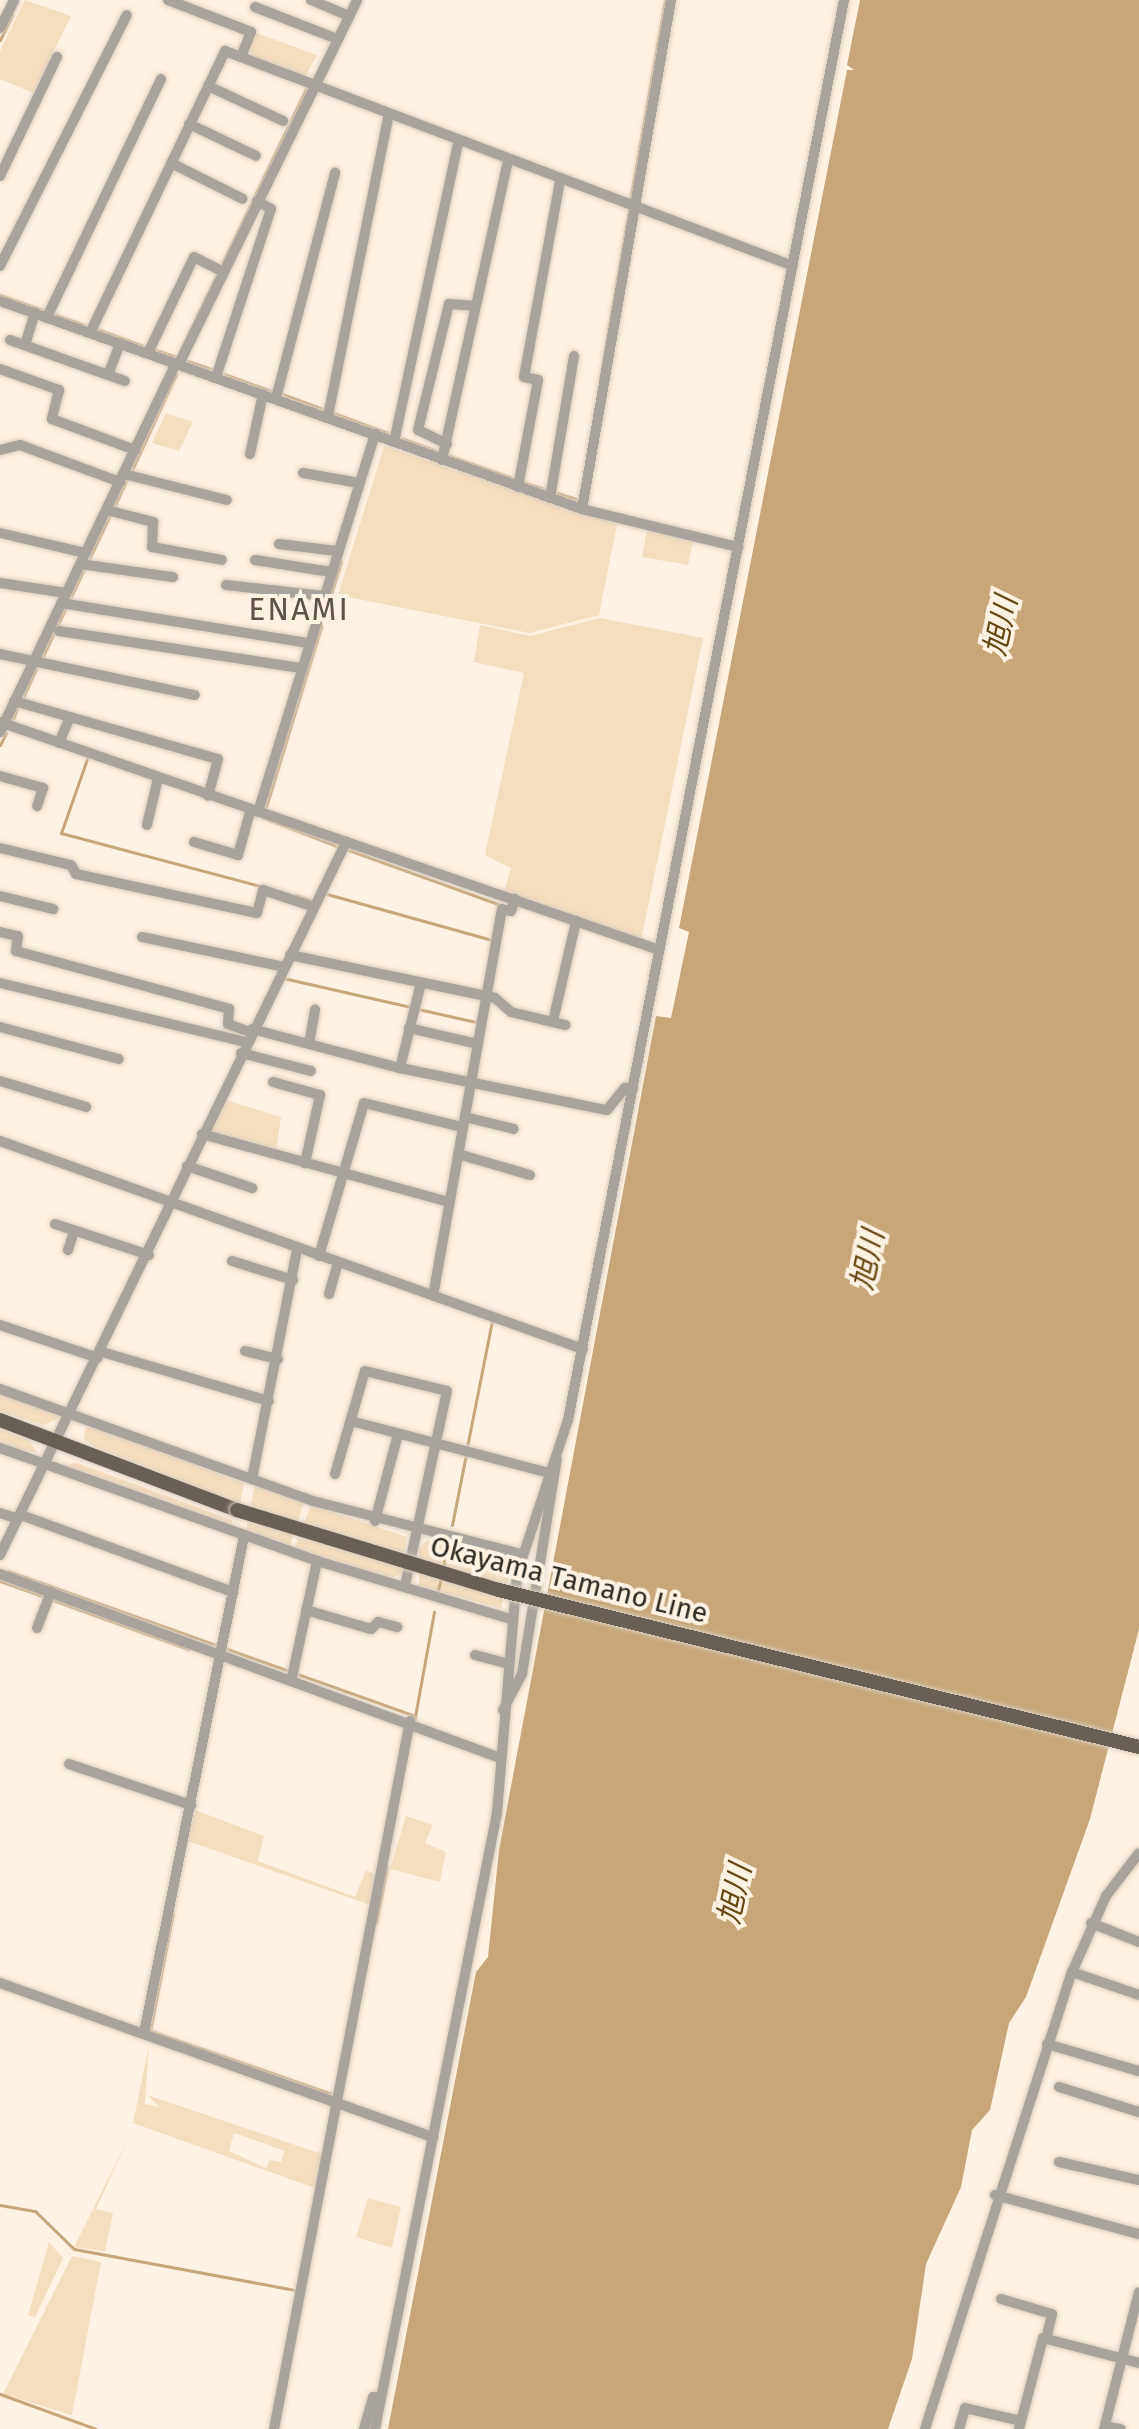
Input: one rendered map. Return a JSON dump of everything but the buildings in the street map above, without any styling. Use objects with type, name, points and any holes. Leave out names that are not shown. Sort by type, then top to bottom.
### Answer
[{"type":"main road","name":"Okayama Tamano Line","points":[[0,1420],[237,1510],[499,1590],[1139,1747]]},
{"type":"street","points":[[0,28],[14,0]]},
{"type":"street","points":[[311,0],[345,15]]},
{"type":"street","points":[[357,0],[345,15],[257,201],[220,270],[180,362],[135,450],[111,511],[18,702],[1,726],[60,741],[158,778],[209,793],[344,846],[515,899],[659,950]]},
{"type":"street","points":[[582,509],[630,205],[671,0]]},
{"type":"street","points":[[502,1712],[522,1674],[557,1456],[583,1349],[844,0]]},
{"type":"street","points":[[175,1],[251,32],[241,57]]},
{"type":"street","points":[[255,7],[334,38]]},
{"type":"street","points":[[0,266],[127,15]]},
{"type":"street","points":[[91,329],[225,51],[458,143],[793,266]]},
{"type":"street","points":[[0,176],[57,57]]},
{"type":"street","points":[[48,314],[161,79]]},
{"type":"street","points":[[208,86],[283,121]]},
{"type":"street","points":[[328,413],[389,114]]},
{"type":"street","points":[[189,124],[256,156]]},
{"type":"street","points":[[395,438],[458,143]]},
{"type":"street","points":[[444,453],[508,160]]},
{"type":"street","points":[[171,163],[243,199]]},
{"type":"street","points":[[277,395],[335,173]]},
{"type":"street","points":[[520,483],[538,380],[524,377],[560,180]]},
{"type":"street","points":[[217,373],[271,209],[257,201]]},
{"type":"street","points":[[150,349],[194,257],[220,270]]},
{"type":"street","points":[[0,301],[91,329],[120,343],[150,349],[217,373],[263,394],[277,395],[328,413],[375,434],[424,445],[582,509],[738,547]]},
{"type":"street","points":[[444,453],[424,445],[418,430],[449,304],[476,306]]},
{"type":"street","points":[[25,345],[35,313]]},
{"type":"street","points":[[10,340],[125,381]]},
{"type":"street","points":[[108,375],[120,343]]},
{"type":"street","points":[[551,495],[574,356]]},
{"type":"street","points":[[0,369],[59,390],[52,419],[135,450]]},
{"type":"street","points":[[250,454],[263,394]]},
{"type":"street","points":[[194,842],[238,855],[259,813],[375,434]]},
{"type":"street","points":[[0,450],[20,445],[126,476],[227,500]]},
{"type":"street","points":[[303,473],[359,483]]},
{"type":"street","points":[[111,511],[153,522],[152,547],[222,560]]},
{"type":"street","points":[[0,533],[84,562],[173,577]]},
{"type":"street","points":[[279,544],[337,551]]},
{"type":"street","points":[[255,560],[331,572]]},
{"type":"street","points":[[0,583],[65,601],[309,643]]},
{"type":"street","points":[[226,585],[324,596]]},
{"type":"street","points":[[59,631],[302,668]]},
{"type":"street","points":[[0,654],[195,695]]},
{"type":"street","points":[[18,702],[218,759],[209,793]]},
{"type":"street","points":[[60,741],[69,719]]},
{"type":"street","points":[[0,776],[43,788],[37,806]]},
{"type":"street","points":[[147,825],[158,778]]},
{"type":"street","points":[[0,1555],[43,1463],[71,1415],[149,1255],[170,1202],[190,1167],[344,846]]},
{"type":"street","points":[[0,848],[71,865],[76,874],[257,913],[263,890],[314,907]]},
{"type":"street","points":[[0,896],[53,909]]},
{"type":"street","points":[[434,1294],[449,1202],[462,1156],[478,1044],[506,910],[515,899]]},
{"type":"street","points":[[553,1021],[576,921]]},
{"type":"street","points":[[0,932],[18,936],[16,951],[229,1009],[228,1024],[249,1040],[311,1071]]},
{"type":"street","points":[[142,937],[284,967]]},
{"type":"street","points":[[290,955],[490,997],[511,1012],[565,1025]]},
{"type":"street","points":[[0,983],[249,1040],[309,1044],[400,1068],[607,1110],[625,1088],[633,1089]]},
{"type":"street","points":[[400,1068],[421,983]]},
{"type":"street","points":[[309,1044],[315,1010]]},
{"type":"street","points":[[0,1027],[119,1059]]},
{"type":"street","points":[[409,1028],[478,1044]]},
{"type":"street","points":[[0,1081],[86,1107]]},
{"type":"street","points":[[273,1082],[320,1095],[305,1163]]},
{"type":"street","points":[[320,1253],[364,1103],[514,1129]]},
{"type":"street","points":[[204,1135],[449,1202]]},
{"type":"street","points":[[0,1141],[583,1349]]},
{"type":"street","points":[[462,1156],[530,1175]]},
{"type":"street","points":[[190,1167],[252,1188]]},
{"type":"street","points":[[55,1224],[149,1255]]},
{"type":"street","points":[[68,1250],[74,1231]]},
{"type":"street","points":[[252,1479],[278,1359],[297,1249]]},
{"type":"street","points":[[232,1261],[293,1280]]},
{"type":"street","points":[[329,1294],[338,1263]]},
{"type":"street","points":[[0,1325],[269,1401]]},
{"type":"street","points":[[245,1351],[278,1359]]},
{"type":"street","points":[[335,1474],[365,1371],[447,1391],[405,1586]]},
{"type":"street","points":[[0,1389],[375,1521],[521,1554]]},
{"type":"street","points":[[351,1421],[549,1473]]},
{"type":"street","points":[[375,1521],[398,1434]]},
{"type":"street","points":[[0,1448],[317,1561],[510,1619]]},
{"type":"street","points":[[375,2429],[497,1813],[505,1663],[521,1554],[557,1456]]},
{"type":"street","points":[[0,1513],[20,1517],[233,1592]]},
{"type":"street","points":[[145,2031],[244,1536]]},
{"type":"street","points":[[294,1673],[317,1561]]},
{"type":"street","points":[[0,1574],[49,1596],[221,1653],[294,1673],[500,1758]]},
{"type":"street","points":[[37,1628],[49,1596]]},
{"type":"street","points":[[306,1610],[371,1629],[378,1622],[397,1627]]},
{"type":"street","points":[[475,1655],[505,1663]]},
{"type":"street","points":[[274,2429],[413,1722]]},
{"type":"street","points":[[69,1764],[191,1805]]},
{"type":"street","points":[[925,2429],[995,2195],[1072,1972],[1091,1923],[1134,1866],[1139,1853]]},
{"type":"street","points":[[1091,1923],[1139,1942]]},
{"type":"street","points":[[1072,1972],[1139,1995]]},
{"type":"street","points":[[0,1983],[145,2031],[433,2137]]},
{"type":"street","points":[[1047,2044],[1139,2071]]},
{"type":"street","points":[[1059,2087],[1139,2112]]},
{"type":"street","points":[[1059,2162],[1139,2180]]},
{"type":"street","points":[[995,2195],[1139,2234]]},
{"type":"street","points":[[1110,2427],[1129,2361],[1139,2295]]},
{"type":"street","points":[[959,2429],[965,2408],[1020,2425],[1052,2314],[1001,2299]]},
{"type":"street","points":[[1046,2339],[1129,2361]]},
{"type":"street","points":[[364,2429],[373,2397],[381,2398]]},
{"type":"shaded area","points":[[25,0],[71,16],[33,93],[0,79],[0,51]]},
{"type":"shaded area","points":[[254,32],[317,55],[305,77],[245,54]]},
{"type":"shaded area","points":[[166,413],[193,422],[179,451],[152,443]]},
{"type":"shaded area","points":[[384,446],[617,524],[599,615],[529,633],[338,595]]},
{"type":"shaded area","points":[[647,529],[693,541],[688,565],[642,557]]},
{"type":"shaded area","points":[[600,618],[703,638],[641,941],[504,892],[511,868],[485,855],[524,673],[474,662],[480,625],[530,636]]},
{"type":"shaded area","points":[[226,1100],[281,1117],[276,1151],[210,1134]]},
{"type":"shaded area","points":[[0,1393],[60,1418],[43,1425],[0,1411]]},
{"type":"shaded area","points":[[86,1425],[244,1483],[240,1504],[101,1449],[84,1440]]},
{"type":"shaded area","points":[[0,1429],[30,1441],[37,1453],[0,1444]]},
{"type":"shaded area","points":[[75,1462],[232,1520],[232,1527],[64,1467]]},
{"type":"shaded area","points":[[255,1483],[304,1502],[290,1545],[246,1530]]},
{"type":"shaded area","points":[[311,1505],[407,1537],[401,1574],[389,1579],[295,1547]]},
{"type":"shaded area","points":[[427,1540],[506,1557],[512,1565],[501,1608],[419,1586],[419,1549]]},
{"type":"shaded area","points":[[195,1810],[264,1836],[258,1861],[355,1897],[366,1870],[378,1876],[373,1906],[188,1841]]},
{"type":"shaded area","points":[[406,1816],[433,1825],[425,1843],[446,1852],[440,1882],[390,1869]]},
{"type":"shaded area","points":[[149,2045],[145,2104],[160,2107],[147,2095],[322,2154],[315,2188],[133,2123]],"holes":[[[234,2133],[285,2151],[281,2162],[270,2160],[266,2168],[229,2151]]]},
{"type":"shaded area","points":[[128,2139],[96,2209],[113,2213],[105,2251],[74,2247]]},
{"type":"shaded area","points":[[368,2198],[401,2207],[392,2248],[356,2237]]},
{"type":"shaded area","points":[[49,2242],[63,2258],[35,2317],[28,2315]]},
{"type":"shaded area","points":[[72,2256],[101,2262],[72,2415],[3,2394]]},
{"type":"water","name":"旭川","points":[[860,0],[1139,0],[1139,1629],[1090,1819],[1026,1997],[1009,2023],[990,2110],[972,2130],[961,2187],[926,2264],[912,2359],[888,2429],[388,2429],[476,1972],[488,1957],[499,1850],[656,1016],[671,1018],[689,932],[679,928],[847,70],[854,70],[847,65]]},
{"type":"waterway","points":[[630,201],[665,0]]},
{"type":"waterway","points":[[0,40],[12,15]]},
{"type":"waterway","points":[[177,357],[307,87]]},
{"type":"waterway","points":[[600,379],[629,209]]},
{"type":"waterway","points":[[0,295],[90,327]]},
{"type":"waterway","points":[[97,329],[146,347]]},
{"type":"waterway","points":[[153,349],[214,370]]},
{"type":"waterway","points":[[221,373],[274,392]]},
{"type":"waterway","points":[[131,472],[176,374]]},
{"type":"waterway","points":[[282,394],[391,434]]},
{"type":"waterway","points":[[398,437],[440,452]]},
{"type":"waterway","points":[[447,455],[515,479]]},
{"type":"waterway","points":[[113,509],[127,479]]},
{"type":"waterway","points":[[522,482],[579,500]]},
{"type":"waterway","points":[[87,563],[110,515]]},
{"type":"waterway","points":[[265,810],[341,561]]},
{"type":"waterway","points":[[41,660],[84,569]]},
{"type":"waterway","points":[[22,700],[37,667]]},
{"type":"waterway","points":[[13,719],[18,706]]},
{"type":"waterway","points":[[0,745],[6,733]]},
{"type":"waterway","points":[[88,756],[61,833],[264,887]]},
{"type":"waterway","points":[[262,817],[339,847]]},
{"type":"waterway","points":[[346,849],[506,907]]},
{"type":"waterway","points":[[327,894],[495,941]]},
{"type":"waterway","points":[[295,895],[314,901]]},
{"type":"waterway","points":[[283,978],[411,1007]]},
{"type":"waterway","points":[[418,1009],[480,1023]]},
{"type":"waterway","points":[[467,1447],[492,1321]]},
{"type":"waterway","points":[[452,1525],[466,1454]]},
{"type":"waterway","points":[[443,1567],[447,1547]]},
{"type":"waterway","points":[[8,1571],[415,1716]]},
{"type":"waterway","points":[[438,1590],[441,1578]]},
{"type":"waterway","points":[[0,1581],[45,1597]]},
{"type":"waterway","points":[[53,1600],[188,1649]]},
{"type":"waterway","points":[[414,1722],[434,1612]]},
{"type":"waterway","points":[[376,1923],[387,1867]]},
{"type":"waterway","points":[[150,2031],[173,1913]]},
{"type":"waterway","points":[[151,2031],[335,2095]]},
{"type":"waterway","points":[[0,2205],[35,2211],[74,2249],[296,2290]]},
{"type":"waterway","points":[[0,2394],[96,2429]]},
{"type":"district","name":"ENAMI","points":[[299,609]]}]
